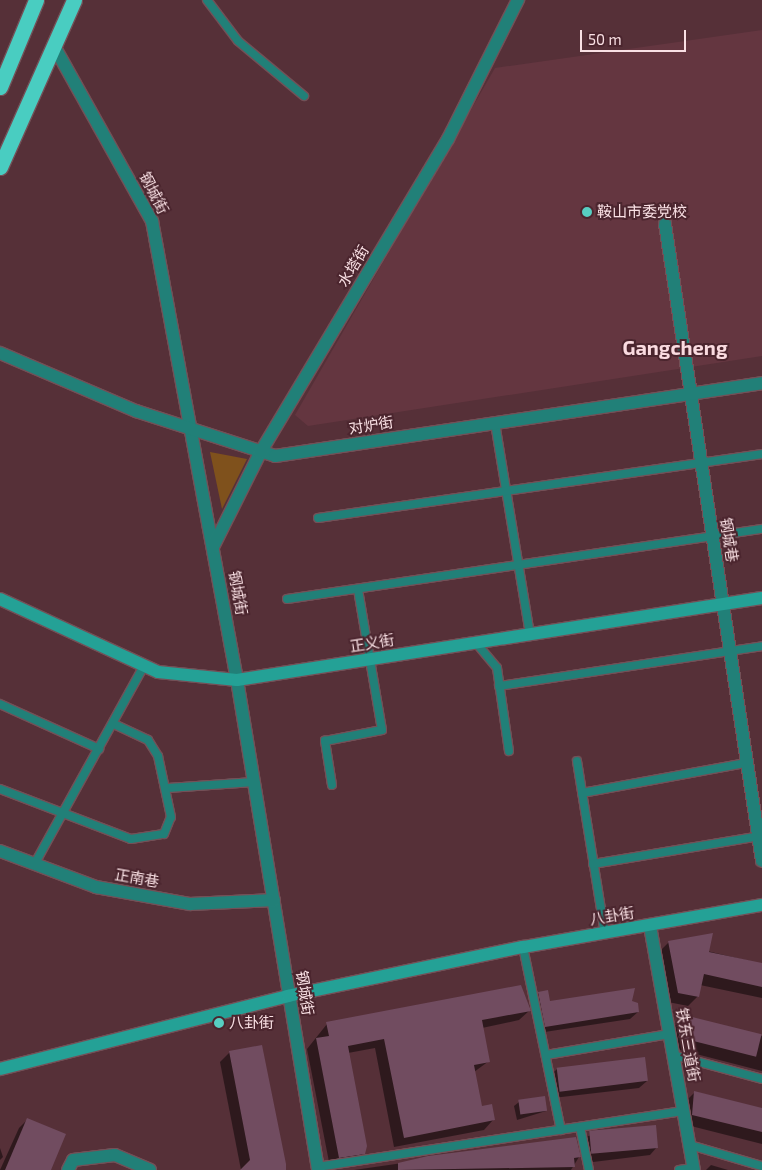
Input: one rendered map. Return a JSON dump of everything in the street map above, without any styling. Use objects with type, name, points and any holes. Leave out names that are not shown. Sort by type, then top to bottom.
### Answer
[{"type":"highway","points":[[0,87],[36,0]]},
{"type":"highway","points":[[0,167],[74,0]]},
{"type":"street","name":"水塔街","points":[[213,547],[260,453],[448,140],[518,0]]},
{"type":"street","name":"钢城街","points":[[54,46],[152,221],[237,680],[317,1168]]},
{"type":"street","name":"钢城巷","points":[[665,224],[700,464],[731,652],[746,763],[760,836],[762,860]]},
{"type":"street","name":"对炉街","points":[[0,353],[189,428],[260,453],[275,456],[762,383]]},
{"type":"street","name":"正义街","points":[[0,599],[158,672],[237,680],[762,598]]},
{"type":"street","name":"正南巷","points":[[0,851],[96,887],[190,904],[274,900]]},
{"type":"street","name":"八卦街","points":[[0,1070],[288,996],[523,947],[762,905]]},
{"type":"street","name":"铁东三道街","points":[[650,926],[694,1169]]},
{"type":"street","points":[[68,1170],[73,1160],[115,1155],[150,1170]]},
{"type":"lane","points":[[207,0],[238,41],[304,96]]},
{"type":"lane","points":[[495,423],[530,634]]},
{"type":"lane","points":[[318,518],[507,495],[762,454]]},
{"type":"lane","points":[[287,599],[762,529]]},
{"type":"lane","points":[[332,786],[325,741],[382,730],[372,659],[358,590]]},
{"type":"lane","points":[[477,644],[497,668],[509,751]]},
{"type":"lane","points":[[499,686],[762,646]]},
{"type":"lane","points":[[34,865],[60,814],[114,724],[144,666]]},
{"type":"lane","points":[[0,704],[99,749]]},
{"type":"lane","points":[[0,789],[60,814],[131,839],[164,834],[171,817],[168,788],[148,740],[114,724]]},
{"type":"lane","points":[[577,761],[605,933]]},
{"type":"lane","points":[[582,792],[746,763]]},
{"type":"lane","points":[[168,788],[254,782]]},
{"type":"lane","points":[[593,864],[760,836]]},
{"type":"lane","points":[[523,947],[561,1130]]},
{"type":"lane","points":[[546,1055],[669,1034]]},
{"type":"lane","points":[[673,1055],[762,1079]]},
{"type":"lane","points":[[317,1168],[683,1111]]},
{"type":"lane","points":[[580,1127],[589,1170]]},
{"type":"lane","points":[[690,1145],[762,1166]]},
{"type":"lane","points":[[679,1170],[694,1169]]},
{"type":"shaded area","name":"鞍山市委党校","points":[[762,30],[762,356],[308,426],[295,415],[495,68]]},
{"type":"shaded area","points":[[210,452],[247,459],[222,509]]},
{"type":"building","points":[[713,933],[709,952],[762,963],[762,987],[704,974],[699,997],[678,993],[668,941]]},
{"type":"building","points":[[521,985],[531,1011],[482,1020],[490,1062],[474,1065],[482,1106],[492,1104],[495,1120],[404,1138],[384,1039],[348,1046],[367,1146],[365,1154],[339,1158],[316,1038],[329,1036],[326,1022]]},
{"type":"building","points":[[635,988],[632,1001],[638,1003],[639,1012],[545,1027],[538,992],[548,990],[550,1001]]},
{"type":"building","points":[[684,1015],[762,1034],[756,1057],[678,1037]]},
{"type":"building","points":[[262,1045],[286,1170],[240,1170],[250,1160],[229,1051]]},
{"type":"building","points":[[645,1057],[648,1081],[560,1092],[557,1068]]},
{"type":"building","points":[[694,1091],[762,1108],[762,1132],[692,1115]]},
{"type":"building","points":[[545,1096],[547,1111],[520,1115],[518,1100]]},
{"type":"building","points":[[27,1118],[66,1134],[51,1170],[5,1170]]},
{"type":"building","points":[[656,1125],[658,1148],[591,1154],[589,1131]]},
{"type":"building","points":[[576,1137],[581,1157],[574,1158],[575,1167],[398,1170],[398,1163],[428,1156]]},
{"type":"place","name":"鞍山市委党校","points":[[587,212]]},
{"type":"place","name":"八卦街","points":[[219,1023]]},
{"type":"district","name":"Gangcheng","points":[[675,347]]}]
